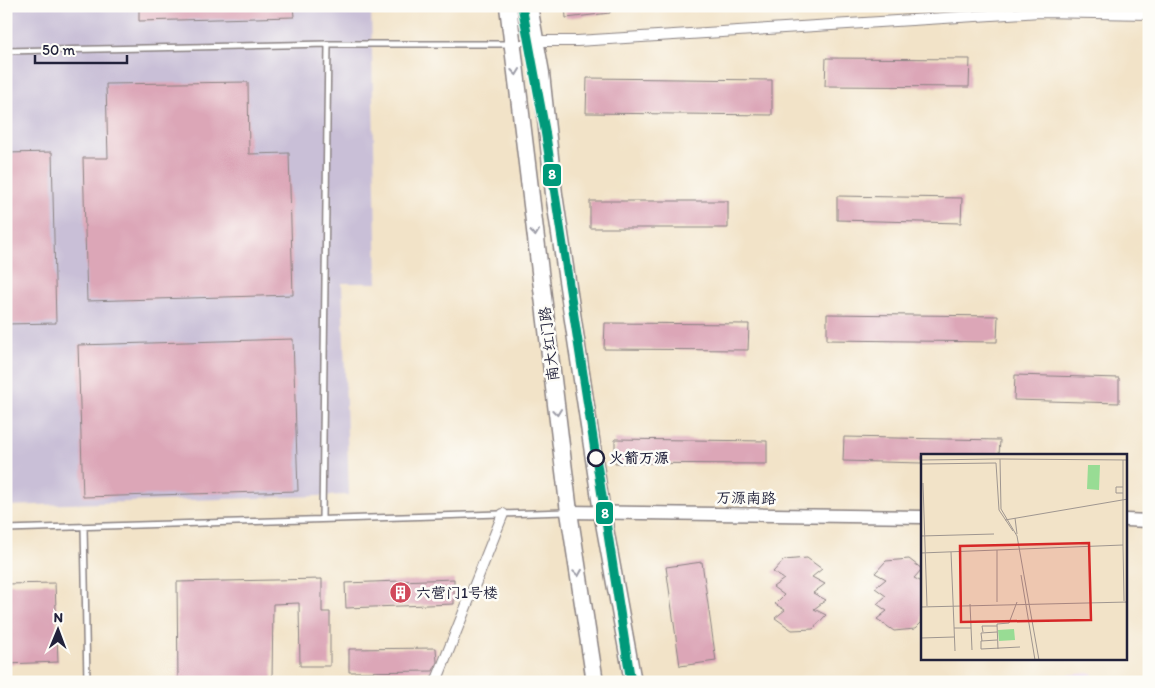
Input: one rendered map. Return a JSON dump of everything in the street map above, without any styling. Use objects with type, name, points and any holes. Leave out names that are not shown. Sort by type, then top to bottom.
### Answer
[{"type":"highway","name":"南大红门路","points":[[508,6],[569,512],[595,682]]},
{"type":"highway","points":[[529,6],[541,73],[554,194],[602,512],[633,682]]},
{"type":"street","points":[[534,41],[577,42],[1040,12],[1149,14]]},
{"type":"street","name":"万源南路","points":[[569,512],[921,517]]},
{"type":"street","points":[[436,682],[503,514]]},
{"type":"street","points":[[1128,520],[1149,521]]},
{"type":"lane","points":[[6,51],[328,44],[512,44],[534,41]]},
{"type":"lane","points":[[322,519],[328,44]]},
{"type":"lane","points":[[6,529],[569,512]]},
{"type":"lane","points":[[84,527],[87,682]]},
{"type":"shaded area","points":[[6,6],[371,6],[377,283],[342,283],[349,495],[6,506]]},
{"type":"shaded area","points":[[1092,673],[1095,682],[974,681]]},
{"type":"building","points":[[139,6],[293,6],[294,17],[139,21]]},
{"type":"building","points":[[565,6],[610,6],[610,13],[566,18]]},
{"type":"building","points":[[826,58],[970,59],[969,87],[825,86]]},
{"type":"building","points":[[587,78],[772,80],[772,115],[586,113]]},
{"type":"building","points":[[248,82],[249,154],[289,153],[293,295],[87,301],[83,158],[108,158],[106,84]]},
{"type":"building","points":[[52,152],[56,323],[6,324],[6,153]]},
{"type":"building","points":[[837,196],[962,198],[961,223],[837,220]]},
{"type":"building","points":[[590,201],[728,201],[728,228],[590,228]]},
{"type":"building","points":[[827,314],[998,316],[997,342],[827,340]]},
{"type":"building","points":[[605,323],[749,324],[748,350],[604,349]]},
{"type":"building","points":[[293,339],[298,491],[83,497],[78,345]]},
{"type":"building","points":[[1015,375],[1119,378],[1119,403],[1014,400]]},
{"type":"building","points":[[844,437],[1000,440],[999,454],[921,454],[921,463],[843,461]]},
{"type":"building","points":[[615,439],[767,441],[767,464],[615,463]]},
{"type":"building","points":[[807,558],[822,569],[812,577],[825,584],[813,593],[826,600],[814,609],[826,615],[813,629],[792,630],[775,618],[785,610],[775,604],[784,595],[773,587],[784,579],[773,572],[784,560]]},
{"type":"building","points":[[909,559],[921,568],[914,578],[921,582],[921,623],[915,629],[894,631],[877,619],[887,611],[877,604],[886,596],[875,588],[886,579],[875,573],[886,561]]},
{"type":"building","points":[[702,562],[716,661],[680,666],[666,567]]},
{"type":"building","points":[[322,579],[322,612],[330,612],[330,666],[300,666],[299,603],[273,604],[272,682],[178,682],[177,582]]},
{"type":"building","name":"六营门1号楼","points":[[454,579],[454,604],[346,608],[345,583]]},
{"type":"building","points":[[55,583],[58,662],[6,664],[6,584]]},
{"type":"building","points":[[436,648],[437,662],[433,671],[349,672],[349,649]]},
{"type":"transit line","name":"8","points":[[522,6],[545,130],[631,682]]},
{"type":"place","name":"火箭万源","points":[[596,458]]},
{"type":"place","name":"六营门1号楼","points":[[400,593]]}]
